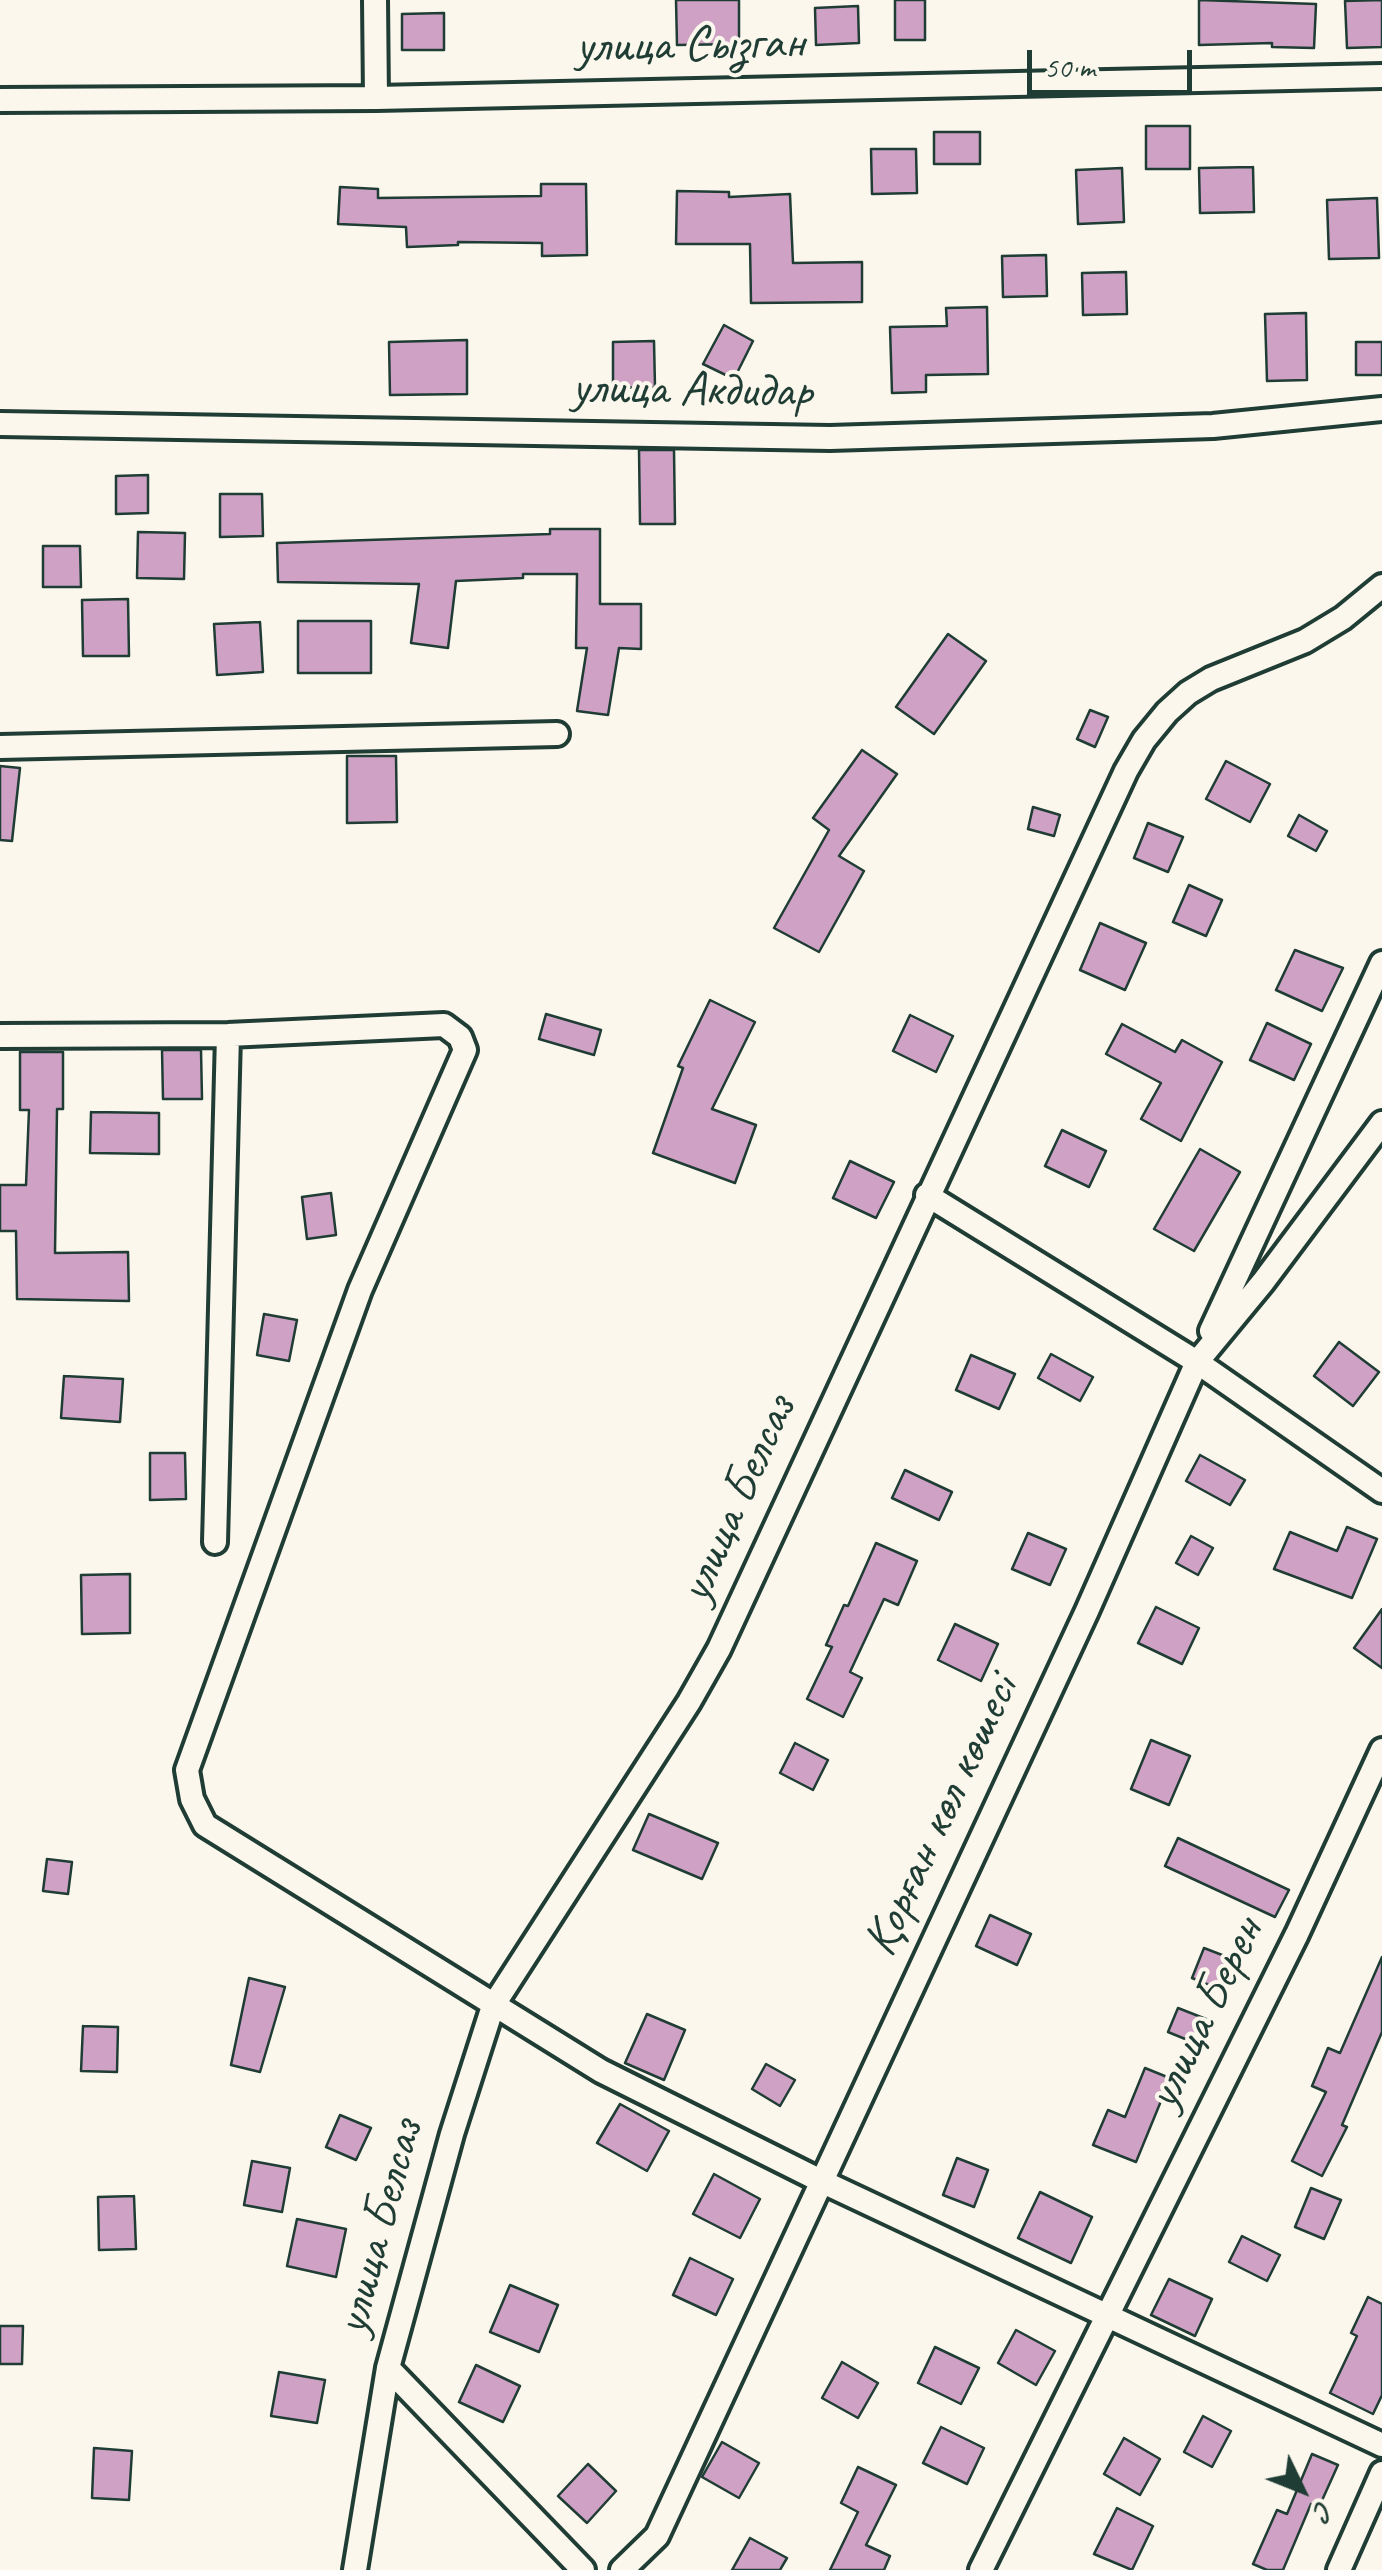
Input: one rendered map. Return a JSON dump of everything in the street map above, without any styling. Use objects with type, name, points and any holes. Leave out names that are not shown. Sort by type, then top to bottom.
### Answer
[{"type":"street","points":[[375,0],[376,98]]},
{"type":"street","name":"улица Сызган","points":[[0,100],[376,98],[1382,76]]},
{"type":"street","name":"улица Акдидар","points":[[0,424],[830,438],[1213,426],[1382,409]]},
{"type":"street","name":"улица Белсаз","points":[[355,2570],[388,2368],[452,2134],[493,2006],[720,1649],[1126,771],[1144,740],[1188,693],[1211,679],[1305,641],[1343,618],[1382,586]]},
{"type":"street","points":[[0,747],[557,734]]},
{"type":"street","points":[[1197,1362],[1382,963]]},
{"type":"street","points":[[0,1036],[228,1036],[444,1025],[460,1038],[465,1050],[360,1290],[187,1770],[192,1799],[205,1825],[602,2071],[821,2181],[1382,2444]]},
{"type":"street","points":[[214,1542],[228,1036]]},
{"type":"street","name":"Қорған көл көшесі","points":[[622,2570],[657,2536],[1079,1629],[1197,1362],[1264,1282],[1382,1124]]},
{"type":"street","points":[[927,1195],[1197,1362],[1382,1490]]},
{"type":"street","name":"улица Берен","points":[[981,2570],[1297,1934],[1382,1750]]},
{"type":"street","points":[[388,2368],[582,2570]]},
{"type":"street","points":[[1339,2570],[1382,2473]]},
{"type":"building","points":[[676,0],[739,0],[739,44],[677,45]]},
{"type":"building","points":[[895,0],[925,0],[925,40],[895,40]]},
{"type":"building","points":[[1199,0],[1316,4],[1314,48],[1272,47],[1272,43],[1199,45]]},
{"type":"building","points":[[1382,0],[1382,47],[1347,48],[1345,1]]},
{"type":"building","points":[[858,6],[859,43],[816,45],[815,8]]},
{"type":"building","points":[[444,13],[444,50],[402,50],[402,14]]},
{"type":"building","points":[[1146,126],[1190,126],[1190,169],[1146,169]]},
{"type":"building","points":[[934,132],[980,132],[980,164],[934,164]]},
{"type":"building","points":[[871,149],[916,149],[917,193],[872,194]]},
{"type":"building","points":[[1253,167],[1254,212],[1200,213],[1199,168]]},
{"type":"building","points":[[1122,168],[1124,222],[1078,224],[1076,170]]},
{"type":"building","points":[[541,184],[586,184],[587,255],[542,256],[542,243],[458,242],[407,247],[406,227],[338,224],[340,187],[378,189],[378,198],[541,196]]},
{"type":"building","points":[[677,191],[729,192],[729,197],[790,194],[793,263],[862,262],[862,302],[751,303],[750,244],[676,244]]},
{"type":"building","points":[[1377,198],[1379,258],[1329,259],[1327,200]]},
{"type":"building","points":[[1046,255],[1047,296],[1003,297],[1002,256]]},
{"type":"building","points":[[1126,272],[1127,314],[1083,315],[1082,273]]},
{"type":"building","points":[[987,307],[988,374],[926,375],[926,392],[892,393],[890,327],[947,326],[946,308]]},
{"type":"building","points":[[1306,313],[1307,380],[1267,381],[1265,314]]},
{"type":"building","points":[[724,325],[753,341],[734,379],[703,364]]},
{"type":"building","points":[[467,340],[467,394],[390,395],[389,342]]},
{"type":"building","points":[[654,341],[655,387],[613,388],[613,342]]},
{"type":"building","points":[[1356,342],[1382,342],[1382,375],[1356,375]]},
{"type":"building","points":[[639,450],[674,450],[675,524],[640,524]]},
{"type":"building","points":[[148,475],[148,513],[116,514],[116,476]]},
{"type":"building","points":[[220,494],[262,494],[263,536],[220,537]]},
{"type":"building","points":[[550,529],[600,529],[600,604],[641,604],[641,649],[619,648],[608,715],[577,711],[587,648],[576,648],[577,574],[523,574],[523,578],[456,581],[448,648],[411,643],[419,584],[278,582],[277,543],[550,534]]},
{"type":"building","points":[[138,532],[185,533],[184,579],[137,578]]},
{"type":"building","points":[[43,546],[80,546],[81,587],[43,587]]},
{"type":"building","points":[[128,599],[129,656],[83,656],[82,600]]},
{"type":"building","points":[[298,621],[371,621],[371,673],[298,673]]},
{"type":"building","points":[[260,622],[263,672],[217,675],[214,624]]},
{"type":"building","points":[[948,634],[986,661],[934,734],[896,707]]},
{"type":"building","points":[[1090,710],[1108,717],[1095,747],[1077,739]]},
{"type":"building","points":[[862,750],[897,774],[839,856],[864,871],[819,952],[774,928],[829,830],[813,818]]},
{"type":"building","points":[[347,756],[396,756],[397,822],[347,823]]},
{"type":"building","points":[[1226,761],[1270,784],[1250,822],[1206,799]]},
{"type":"building","points":[[0,766],[20,768],[12,841],[0,840]]},
{"type":"building","points":[[1033,807],[1060,815],[1054,836],[1028,829]]},
{"type":"building","points":[[1299,815],[1327,831],[1316,851],[1288,836]]},
{"type":"building","points":[[1148,823],[1183,837],[1168,872],[1134,858]]},
{"type":"building","points":[[1189,885],[1222,900],[1206,936],[1173,922]]},
{"type":"building","points":[[1100,923],[1146,943],[1125,990],[1080,970]]},
{"type":"building","points":[[1295,950],[1343,968],[1322,1011],[1276,990]]},
{"type":"building","points":[[710,1000],[755,1022],[712,1109],[756,1125],[735,1183],[653,1153],[683,1068],[678,1066]]},
{"type":"building","points":[[546,1014],[601,1030],[594,1055],[539,1039]]},
{"type":"building","points":[[910,1015],[953,1036],[936,1072],[893,1051]]},
{"type":"building","points":[[1267,1023],[1311,1044],[1294,1080],[1250,1060]]},
{"type":"building","points":[[1122,1024],[1175,1052],[1182,1040],[1222,1062],[1181,1141],[1141,1119],[1161,1083],[1106,1054]]},
{"type":"building","points":[[162,1050],[201,1050],[202,1099],[163,1099]]},
{"type":"building","points":[[20,1052],[63,1052],[63,1109],[57,1109],[55,1253],[128,1252],[129,1301],[17,1299],[16,1231],[0,1231],[0,1185],[26,1185],[29,1110],[20,1110]]},
{"type":"building","points":[[91,1112],[159,1113],[159,1154],[90,1153]]},
{"type":"building","points":[[1062,1130],[1106,1151],[1089,1187],[1045,1166]]},
{"type":"building","points":[[1200,1149],[1240,1172],[1194,1251],[1154,1229]]},
{"type":"building","points":[[850,1161],[894,1182],[876,1218],[833,1198]]},
{"type":"building","points":[[331,1193],[336,1235],[307,1239],[302,1197]]},
{"type":"building","points":[[264,1314],[297,1320],[289,1361],[257,1355]]},
{"type":"building","points":[[1339,1342],[1379,1372],[1353,1406],[1314,1376]]},
{"type":"building","points":[[1051,1354],[1093,1377],[1080,1401],[1038,1378]]},
{"type":"building","points":[[971,1355],[1015,1374],[999,1409],[956,1390]]},
{"type":"building","points":[[64,1376],[123,1379],[120,1422],[61,1418]]},
{"type":"building","points":[[150,1453],[185,1453],[186,1499],[150,1500]]},
{"type":"building","points":[[1200,1455],[1245,1480],[1230,1505],[1186,1481]]},
{"type":"building","points":[[905,1470],[952,1492],[939,1520],[892,1498]]},
{"type":"building","points":[[1347,1527],[1377,1539],[1352,1598],[1274,1569],[1290,1532],[1337,1551]]},
{"type":"building","points":[[1028,1533],[1066,1549],[1050,1585],[1012,1569]]},
{"type":"building","points":[[1191,1536],[1213,1548],[1198,1575],[1176,1563]]},
{"type":"building","points":[[876,1543],[917,1561],[898,1605],[884,1599],[850,1672],[862,1678],[843,1717],[807,1699],[832,1647],[826,1645]]},
{"type":"building","points":[[130,1574],[130,1633],[82,1634],[81,1575]]},
{"type":"building","points":[[1156,1607],[1199,1628],[1182,1664],[1138,1643]]},
{"type":"building","points":[[1382,1609],[1382,1668],[1354,1648]]},
{"type":"building","points":[[955,1624],[998,1644],[981,1681],[938,1660]]},
{"type":"building","points":[[1151,1740],[1190,1756],[1169,1805],[1131,1789]]},
{"type":"building","points":[[795,1743],[828,1760],[813,1790],[780,1773]]},
{"type":"building","points":[[649,1814],[718,1843],[702,1879],[633,1850]]},
{"type":"building","points":[[1178,1838],[1289,1890],[1275,1917],[1165,1866]]},
{"type":"building","points":[[47,1859],[72,1862],[68,1894],[43,1891]]},
{"type":"building","points":[[990,1915],[1031,1934],[1017,1965],[976,1946]]},
{"type":"building","points":[[1204,1948],[1235,1960],[1223,1991],[1192,1978]]},
{"type":"building","points":[[1382,1957],[1382,2032],[1342,2125],[1347,2127],[1322,2176],[1292,2161],[1326,2092],[1312,2086],[1328,2048],[1340,2053]]},
{"type":"building","points":[[249,1978],[285,1987],[260,2072],[231,2065]]},
{"type":"building","points":[[1178,2008],[1206,2019],[1195,2043],[1168,2032]]},
{"type":"building","points":[[647,2014],[685,2030],[664,2080],[625,2063]]},
{"type":"building","points":[[83,2026],[118,2027],[117,2072],[81,2071]]},
{"type":"building","points":[[766,2064],[795,2080],[780,2106],[752,2089]]},
{"type":"building","points":[[1145,2068],[1177,2081],[1168,2104],[1161,2101],[1136,2162],[1093,2145],[1108,2110],[1125,2117]]},
{"type":"building","points":[[620,2104],[669,2131],[647,2171],[597,2143]]},
{"type":"building","points":[[340,2115],[371,2128],[356,2160],[326,2147]]},
{"type":"building","points":[[957,2158],[988,2170],[974,2207],[943,2195]]},
{"type":"building","points":[[252,2161],[290,2168],[282,2212],[244,2205]]},
{"type":"building","points":[[714,2174],[760,2199],[740,2238],[693,2214]]},
{"type":"building","points":[[1311,2188],[1341,2200],[1324,2239],[1295,2227]]},
{"type":"building","points":[[1040,2192],[1092,2217],[1071,2263],[1018,2238]]},
{"type":"building","points":[[134,2196],[136,2249],[99,2250],[98,2197]]},
{"type":"building","points":[[297,2219],[346,2229],[336,2277],[287,2266]]},
{"type":"building","points":[[1242,2236],[1280,2255],[1267,2281],[1229,2262]]},
{"type":"building","points":[[690,2258],[733,2279],[716,2315],[673,2295]]},
{"type":"building","points":[[1169,2279],[1212,2299],[1195,2336],[1151,2315]]},
{"type":"building","points":[[510,2285],[558,2305],[539,2352],[490,2332]]},
{"type":"building","points":[[1368,2297],[1382,2304],[1382,2395],[1373,2414],[1330,2393],[1357,2336],[1351,2333]]},
{"type":"building","points":[[0,2326],[23,2326],[22,2364],[0,2364]]},
{"type":"building","points":[[1016,2330],[1055,2351],[1036,2385],[998,2363]]},
{"type":"building","points":[[935,2347],[979,2368],[961,2404],[918,2383]]},
{"type":"building","points":[[842,2362],[878,2383],[858,2418],[822,2398]]},
{"type":"building","points":[[476,2365],[520,2386],[503,2422],[459,2402]]},
{"type":"building","points":[[279,2372],[325,2380],[317,2423],[271,2416]]},
{"type":"building","points":[[1203,2416],[1231,2431],[1212,2467],[1184,2452]]},
{"type":"building","points":[[941,2427],[984,2448],[967,2484],[923,2463]]},
{"type":"building","points":[[1124,2438],[1160,2459],[1140,2495],[1104,2474]]},
{"type":"building","points":[[722,2442],[759,2463],[739,2498],[702,2477]]},
{"type":"building","points":[[94,2448],[132,2451],[129,2500],[92,2498]]},
{"type":"building","points":[[1312,2454],[1338,2465],[1319,2507],[1311,2504],[1283,2570],[1267,2570],[1253,2564],[1277,2510],[1287,2514]]},
{"type":"building","points":[[588,2464],[616,2491],[587,2523],[558,2496]]},
{"type":"building","points":[[858,2467],[896,2485],[866,2545],[890,2556],[884,2570],[830,2570],[858,2512],[841,2503]]},
{"type":"building","points":[[1117,2508],[1153,2526],[1132,2570],[1094,2554]]},
{"type":"building","points":[[750,2538],[787,2558],[780,2570],[732,2570]]}]
